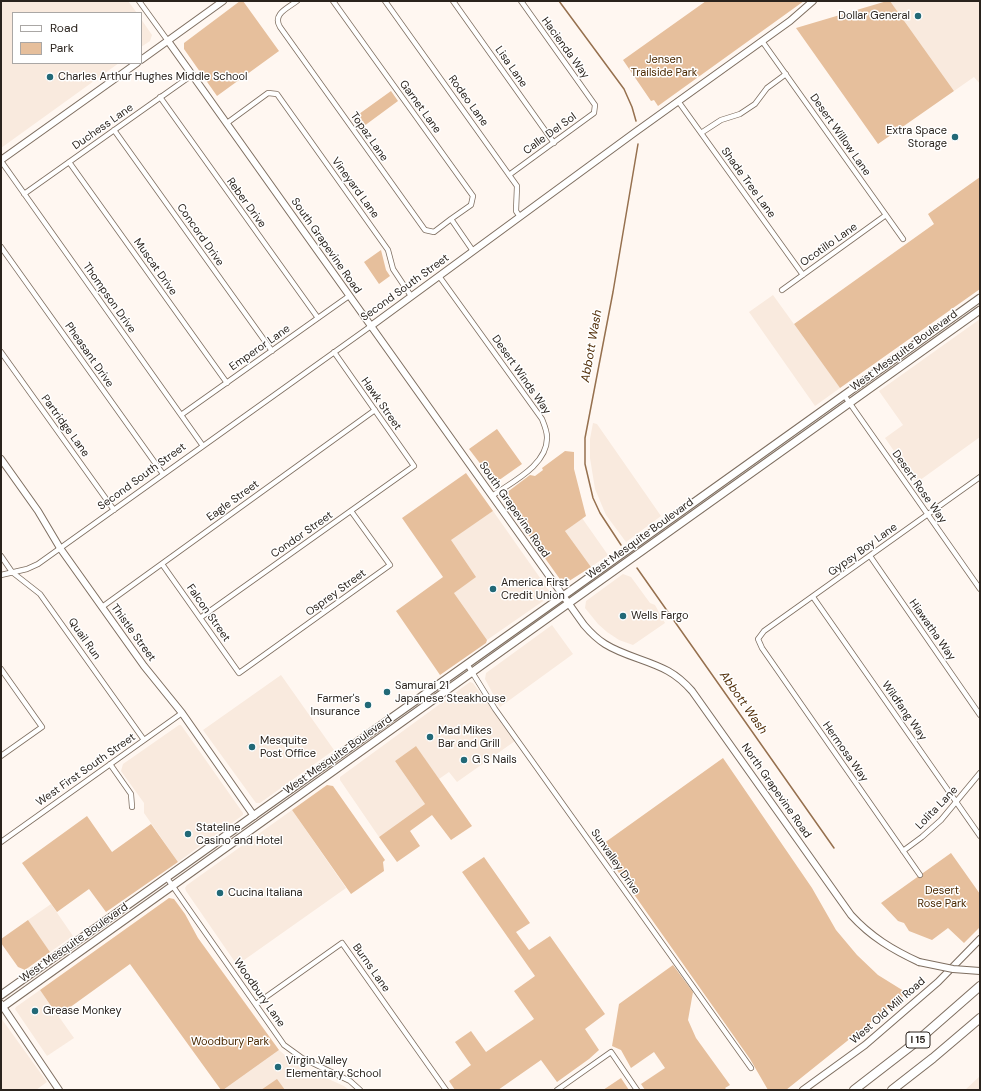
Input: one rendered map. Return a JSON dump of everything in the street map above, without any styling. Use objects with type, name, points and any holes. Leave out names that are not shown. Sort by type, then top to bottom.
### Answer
[{"type":"highway","name":"I 15","points":[[854,1090],[916,1042],[980,986]]},
{"type":"highway","name":"I 15","points":[[892,1090],[934,1058],[980,1018]]},
{"type":"main road","name":"West Mesquite Boulevard","points":[[2,1006],[473,672],[706,493],[980,298]]},
{"type":"main road","name":"West Mesquite Boulevard","points":[[1,996],[467,664],[566,600],[712,501],[980,310]]},
{"type":"main road","points":[[706,493],[712,501]]},
{"type":"main road","points":[[421,697],[426,705]]},
{"type":"main road","points":[[254,816],[260,824]]},
{"type":"street","name":"South Grapevine Road","points":[[139,1],[566,600]]},
{"type":"street","name":"Topaz Lane","points":[[297,1],[279,14],[277,18],[280,27],[425,230],[434,232],[451,219]]},
{"type":"street","name":"Garnet Lane","points":[[333,1],[473,196],[471,205],[451,219]]},
{"type":"street","name":"Rodeo Lane","points":[[385,1],[517,186],[516,212],[520,217]]},
{"type":"street","name":"Lisa Lane","points":[[453,1],[554,143]]},
{"type":"street","name":"Hacienda Way","points":[[520,1],[595,105]]},
{"type":"street","name":"Second South Street","points":[[1,575],[27,570],[38,564],[371,326],[678,101],[790,21],[812,1]]},
{"type":"street","points":[[142,59],[220,2]]},
{"type":"street","name":"Desert Willow Lane","points":[[762,41],[903,239]]},
{"type":"street","points":[[1,161],[136,64]]},
{"type":"street","points":[[701,133],[721,120],[740,114],[754,104],[767,88],[786,74]]},
{"type":"street","name":"Duchess Lane","points":[[24,194],[192,75]]},
{"type":"street","name":"Vineyard Lane","points":[[227,123],[268,93],[277,94],[388,250],[393,269],[411,296]]},
{"type":"street","name":"Reber Drive","points":[[160,98],[318,318]]},
{"type":"street","name":"Shade Tree Lane","points":[[678,101],[803,275]]},
{"type":"street","name":"Calle Del Sol","points":[[509,175],[594,114],[595,105]]},
{"type":"street","name":"Concord Drive","points":[[114,130],[272,351]]},
{"type":"street","name":"Thompson Drive","points":[[1,161],[203,446]]},
{"type":"street","name":"Muscat Drive","points":[[69,162],[227,383]]},
{"type":"street","name":"Ocotillo Lane","points":[[782,290],[886,215]]},
{"type":"street","points":[[451,219],[473,251]]},
{"type":"street","name":"Pheasant Drive","points":[[1,247],[163,474]]},
{"type":"street","name":"Desert Winds Way","points":[[439,276],[542,419],[548,436],[544,452],[536,465],[492,496]]},
{"type":"street","name":"Emperor Lane","points":[[181,415],[349,296]]},
{"type":"street","name":"Partridge Lane","points":[[1,352],[114,510]]},
{"type":"street","name":"Hawk Street","points":[[334,352],[414,466]]},
{"type":"street","name":"Desert Rose Way","points":[[844,395],[980,589]]},
{"type":"street","name":"Eagle Street","points":[[102,607],[375,410]]},
{"type":"street","name":"Thistle Street","points":[[1,459],[38,511],[60,548],[144,666],[182,713],[254,816]]},
{"type":"street","name":"Condor Street","points":[[200,618],[414,466]]},
{"type":"street","name":"Gypsy Boy Lane","points":[[758,639],[764,631],[980,477]]},
{"type":"street","name":"Osprey Street","points":[[239,673],[390,565],[351,511]]},
{"type":"street","name":"Quail Run","points":[[1,556],[12,572],[40,594],[144,740]]},
{"type":"street","name":"Hiawatha Way","points":[[870,556],[980,715]]},
{"type":"street","name":"Falcon Street","points":[[162,564],[239,673]]},
{"type":"street","name":"Wildfang Way","points":[[813,597],[980,836]]},
{"type":"street","name":"North Grapevine Road","points":[[566,600],[593,635],[605,644],[622,653],[654,664],[668,671],[681,679],[692,690],[851,916],[864,929],[883,943],[920,962],[953,969],[980,971]]},
{"type":"street","name":"Hermosa Way","points":[[758,639],[762,648],[920,875]]},
{"type":"street","name":"Sunvalley Drive","points":[[467,664],[495,710],[751,1068]]},
{"type":"street","points":[[1,669],[42,727],[1,756]]},
{"type":"street","name":"West First South Street","points":[[1,842],[182,713]]},
{"type":"street","points":[[110,764],[131,794],[132,807]]},
{"type":"street","name":"Lolita Lane","points":[[903,851],[941,820],[980,773]]},
{"type":"street","name":"Woodbury Lane","points":[[167,878],[284,1045],[302,1058],[350,1081],[360,1090]]},
{"type":"street","name":"West Old Mill Road","points":[[803,1090],[866,1045],[938,982],[980,939]]},
{"type":"street","name":"Burns Lane","points":[[256,1004],[342,943],[446,1090]]},
{"type":"street","points":[[2,1006],[59,1090]]},
{"type":"street","points":[[557,1090],[611,1052],[637,1090]]},
{"type":"shaded area","name":"Charles Arthur Hughes Middle School","points":[[1,1],[128,1],[136,12],[12,12],[12,64],[118,64],[1,148]]},
{"type":"shaded area","points":[[890,1],[980,1],[980,84],[974,77],[954,91]]},
{"type":"shaded area","name":"Charles Arthur Hughes Middle School","points":[[142,20],[152,35],[150,41],[142,46]]},
{"type":"shaded area","points":[[773,295],[840,388],[815,406],[749,312]]},
{"type":"shaded area","points":[[980,319],[980,437],[916,483],[885,438],[903,425],[879,391]]},
{"type":"shaded area","points":[[593,423],[597,424],[661,516],[626,542],[606,515],[595,489],[590,458],[590,439]]},
{"type":"shaded area","points":[[493,511],[551,595],[487,640],[454,593],[450,540]]},
{"type":"shaded area","points":[[582,518],[608,555],[591,567],[565,531]]},
{"type":"shaded area","points":[[623,574],[631,577],[650,603],[655,605],[665,623],[633,645],[619,640],[607,632],[598,624],[585,608],[586,601]]},
{"type":"shaded area","points":[[552,625],[573,654],[500,707],[485,679],[486,673]]},
{"type":"shaded area","points":[[281,675],[334,750],[260,803],[256,803],[203,730]]},
{"type":"shaded area","points":[[470,682],[473,683],[515,741],[457,782],[449,772],[439,779],[416,746],[395,761],[425,804],[379,837],[340,780],[340,777]]},
{"type":"shaded area","points":[[181,725],[243,815],[178,862],[144,813],[144,803],[121,771],[123,764]]},
{"type":"shaded area","points":[[292,810],[346,888],[237,965],[185,888],[187,885]]},
{"type":"shaded area","points":[[51,904],[73,936],[50,952],[28,920]]},
{"type":"shaded area","points":[[40,990],[74,1038],[47,1056],[15,1009]]},
{"type":"shaded area","points":[[1,1018],[47,1082],[36,1090],[1,1090]]},
{"type":"shaded area","name":"Virgin Valley Elementary School","points":[[279,1050],[294,1063],[344,1086],[349,1090],[223,1090]]},
{"type":"shaded area","points":[[980,1076],[980,1090],[965,1090]]},
{"type":"green space","points":[[240,1],[243,1],[279,51],[217,96],[184,49],[184,43]]},
{"type":"green space","name":"Jensen Trailside Park","points":[[706,1],[804,1],[658,106],[654,100],[651,101],[623,60]]},
{"type":"green space","points":[[890,1],[954,91],[878,144],[796,28]]},
{"type":"green space","points":[[391,91],[398,101],[360,129],[352,119]]},
{"type":"green space","points":[[980,177],[980,289],[840,388],[794,324],[934,224],[928,214]]},
{"type":"green space","points":[[381,250],[386,270],[390,276],[379,284],[364,262]]},
{"type":"green space","points":[[497,429],[522,464],[495,483],[469,449]]},
{"type":"green space","points":[[565,451],[574,452],[574,469],[586,516],[565,531],[591,567],[566,583],[562,582],[502,498],[502,496],[530,475],[535,476],[543,470],[542,468]]},
{"type":"green space","points":[[466,473],[493,511],[451,540],[476,577],[454,593],[487,640],[486,643],[440,675],[396,611],[443,577],[402,518]]},
{"type":"green space","points":[[416,746],[472,826],[451,840],[432,815],[410,831],[420,846],[397,862],[379,837],[425,804],[395,761]]},
{"type":"green space","points":[[723,758],[812,888],[836,930],[857,955],[878,975],[907,993],[786,1090],[768,1090],[750,1059],[600,846]]},
{"type":"green space","points":[[327,785],[333,786],[385,860],[383,862],[384,871],[351,894],[292,810]]},
{"type":"green space","points":[[87,816],[112,852],[151,824],[178,862],[106,912],[89,889],[57,912],[22,863]]},
{"type":"green space","name":"Desert Rose Park","points":[[951,853],[980,894],[980,927],[964,943],[948,928],[932,940],[909,931],[904,923],[898,921],[881,903]]},
{"type":"green space","points":[[484,857],[530,923],[516,932],[529,950],[550,936],[605,1014],[585,1029],[599,1050],[557,1082],[541,1060],[498,1090],[455,1090],[449,1081],[471,1065],[455,1042],[471,1031],[486,1052],[534,1019],[514,991],[535,976],[462,872]]},
{"type":"green space","name":"Woodbury Park","points":[[169,898],[174,899],[185,914],[198,938],[279,1050],[223,1090],[221,1090],[130,964],[58,1016],[40,990]]},
{"type":"green space","points":[[28,920],[50,952],[25,970],[18,967],[1,943],[1,939]]},
{"type":"green space","points":[[673,965],[693,992],[688,1020],[696,1038],[730,1085],[725,1088],[727,1090],[645,1090],[641,1084],[665,1068],[654,1052],[631,1068],[621,1050],[612,1046],[619,1004]]},
{"type":"green space","points":[[621,1078],[629,1090],[603,1090]]},
{"type":"green space","points":[[277,1079],[285,1090],[261,1090]]},
{"type":"waterway","name":"Abbott Wash","points":[[559,1],[624,89],[636,121]]},
{"type":"waterway","name":"Abbott Wash","points":[[621,545],[600,513],[593,498],[585,464],[585,438],[613,292],[638,144]]},
{"type":"waterway","name":"Abbott Wash","points":[[637,568],[834,848]]},
{"type":"place","name":"Dollar General","points":[[918,16]]},
{"type":"place","name":"Charles Arthur Hughes Middle School","points":[[50,77]]},
{"type":"place","name":"Extra Space Storage","points":[[955,137]]},
{"type":"place","name":"America First Credit Union","points":[[493,589]]},
{"type":"place","name":"Wells Fargo","points":[[623,616]]},
{"type":"place","name":"Samurai 21 Japanese Steakhouse","points":[[387,692]]},
{"type":"place","name":"Farmer's Insurance","points":[[368,705]]},
{"type":"place","name":"Mad Mikes Bar and Grill","points":[[430,737]]},
{"type":"place","name":"Mesquite Post Office","points":[[252,747]]},
{"type":"place","name":"G S Nails","points":[[464,760]]},
{"type":"place","name":"Stateline Casino and Hotel","points":[[188,834]]},
{"type":"place","name":"Cucina Italiana","points":[[220,893]]},
{"type":"place","name":"Grease Monkey","points":[[35,1011]]},
{"type":"place","name":"Virgin Valley Elementary School","points":[[278,1067]]}]
